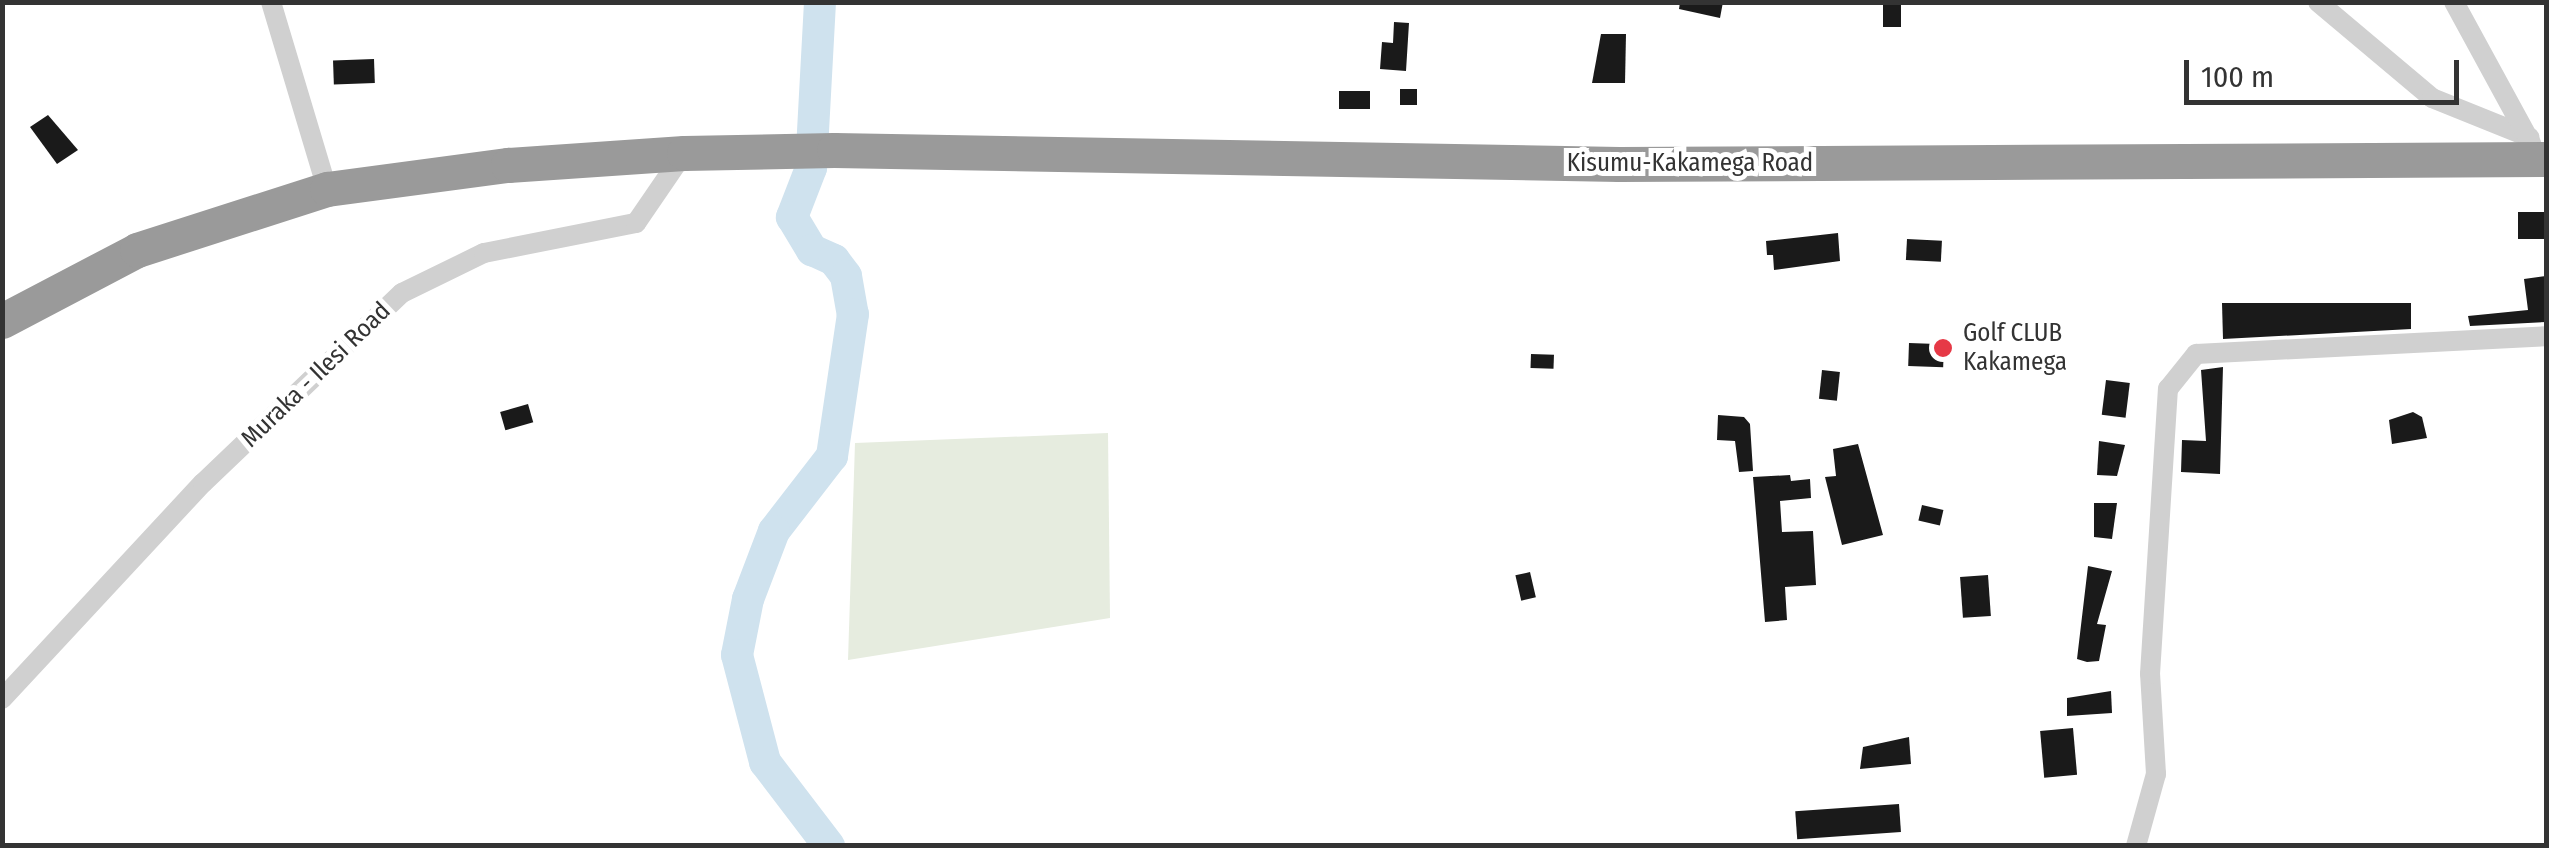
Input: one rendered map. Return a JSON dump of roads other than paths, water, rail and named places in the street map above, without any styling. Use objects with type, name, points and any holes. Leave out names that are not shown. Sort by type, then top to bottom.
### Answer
[{"type":"highway","name":"Kisumu-Kakamega Road","points":[[2,320],[136,250],[327,189],[508,165],[684,153],[834,150],[1619,164],[2538,152]]},
{"type":"street","points":[[271,2],[327,189]]},
{"type":"street","points":[[2318,2],[2432,98],[2538,152]]},
{"type":"street","points":[[2454,2],[2538,152]]},
{"type":"street","name":"Muraka - Ilesi Road","points":[[2,699],[203,484],[402,293],[484,252],[636,223],[684,153]]},
{"type":"street","points":[[2136,846],[2156,774],[2151,637],[2168,390],[2196,354],[2546,336]]},
{"type":"waterway","points":[[820,2],[811,168],[792,217],[812,250],[834,260],[846,276],[853,314],[832,456],[774,531],[748,599],[737,655],[765,762],[829,846]]},
{"type":"place","name":"Golf CLUB Kakamega","points":[[1943,348]]}]
